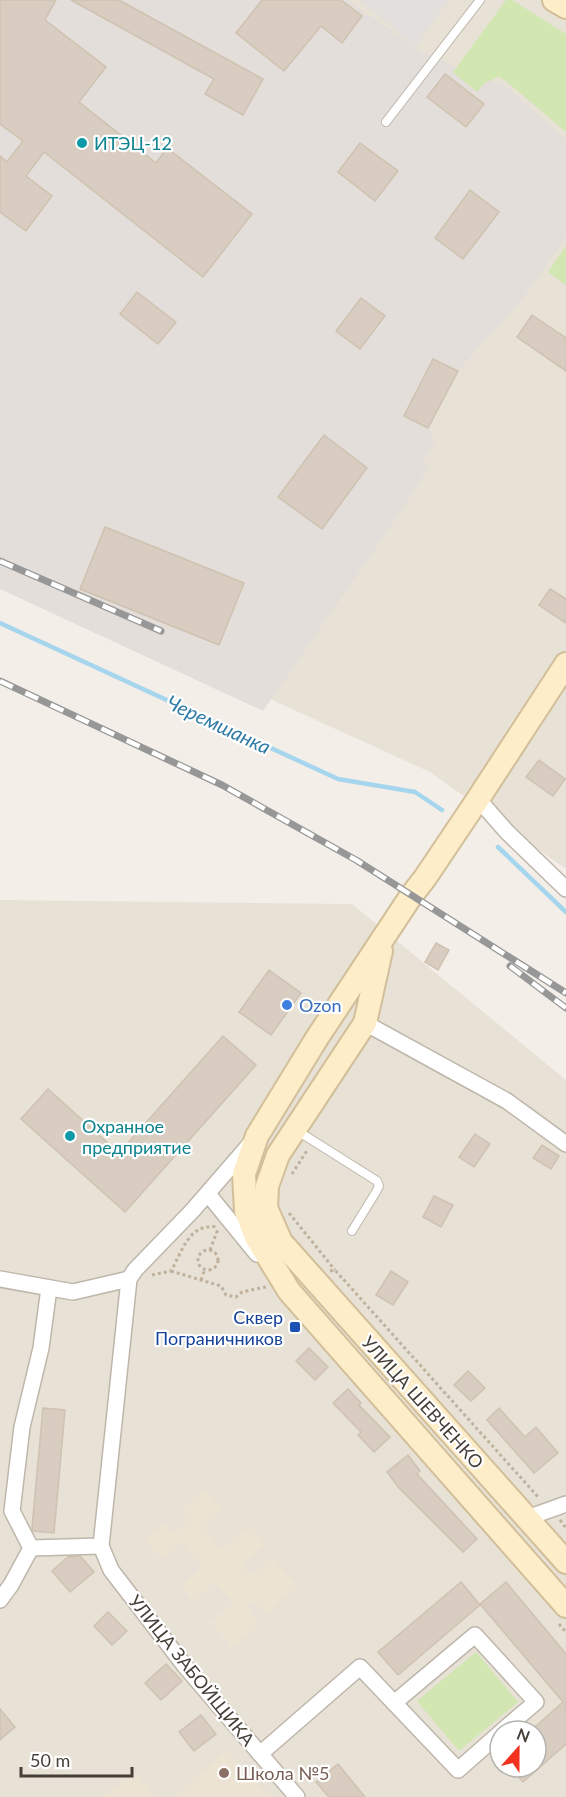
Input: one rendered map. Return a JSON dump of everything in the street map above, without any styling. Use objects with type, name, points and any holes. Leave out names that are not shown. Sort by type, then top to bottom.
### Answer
[{"type":"main road","points":[[554,0],[566,8]]},
{"type":"main road","name":"УЛИЦА ШЕВЧЕНКО","points":[[566,664],[456,833],[411,896],[317,1038],[256,1136],[244,1174],[246,1211],[256,1238],[289,1291],[566,1606]]},
{"type":"main road","points":[[365,1023],[384,938]]},
{"type":"main road","name":"УЛИЦА ШЕВЧЕНКО","points":[[365,1023],[304,1135],[278,1155],[267,1186],[266,1208],[281,1242],[566,1562]]},
{"type":"street","points":[[475,803],[566,889]]},
{"type":"street","points":[[365,1023],[507,1101],[566,1144]]},
{"type":"street","points":[[31,1548],[101,1546],[129,1279],[207,1194],[256,1136]]},
{"type":"street","points":[[207,1194],[281,1242]]},
{"type":"street","points":[[207,1194],[289,1291]]},
{"type":"street","points":[[0,1279],[73,1292],[129,1279]]},
{"type":"street","points":[[31,1548],[6,1511],[22,1427],[41,1348],[49,1288]]},
{"type":"street","points":[[527,1518],[566,1504]]},
{"type":"street","name":"УЛИЦА ЗАБОЙЩИКА","points":[[101,1546],[111,1570],[184,1665],[297,1797]]},
{"type":"street","points":[[0,1600],[31,1548]]},
{"type":"street","points":[[394,1702],[475,1635],[536,1702],[516,1719]]},
{"type":"street","points":[[260,1754],[360,1667],[458,1770],[488,1743]]},
{"type":"lane","points":[[386,122],[480,0]]},
{"type":"lane","points":[[304,1135],[377,1181],[379,1186],[352,1231]]},
{"type":"path","points":[[292,1174],[304,1135]]},
{"type":"path","points":[[283,1206],[335,1270]]},
{"type":"path","points":[[171,1271],[194,1231],[203,1227],[219,1227],[225,1232]]},
{"type":"path","points":[[210,1250],[219,1227]]},
{"type":"path","points":[[204,1250],[210,1250],[215,1252],[217,1263],[213,1268],[205,1269],[199,1264],[198,1259],[204,1250]]},
{"type":"path","points":[[201,1280],[205,1269]]},
{"type":"path","points":[[129,1279],[171,1271],[221,1286],[226,1295],[236,1297],[242,1292],[268,1287],[261,1278]]},
{"type":"shaded area","points":[[0,0],[566,0],[566,869],[430,772],[0,576]]},
{"type":"shaded area","points":[[0,0],[347,0],[424,53],[506,87],[566,139],[566,237],[523,298],[458,371],[428,428],[435,442],[423,460],[429,466],[405,505],[263,711],[0,589]]},
{"type":"shaded area","points":[[359,0],[449,0],[416,46]]},
{"type":"shaded area","points":[[0,900],[352,904],[566,1080],[566,1797],[0,1797]]},
{"type":"shaded area","points":[[204,1489],[223,1510],[203,1528],[222,1549],[249,1525],[266,1544],[242,1566],[251,1576],[272,1557],[298,1586],[267,1614],[254,1600],[246,1607],[260,1623],[233,1648],[210,1623],[233,1602],[215,1583],[194,1602],[181,1587],[202,1567],[181,1543],[162,1560],[144,1541],[164,1523],[174,1533],[188,1520],[180,1511]]},
{"type":"shaded area","name":"Школа №5","points":[[227,1750],[270,1797],[173,1797]]},
{"type":"shaded area","points":[[135,1773],[155,1797],[101,1797]]},
{"type":"green space","points":[[506,0],[512,0],[566,34],[566,132],[499,77],[486,82],[477,92],[453,72]]},
{"type":"green space","points":[[566,246],[566,285],[548,272]]},
{"type":"green space","points":[[476,1652],[518,1702],[498,1719],[488,1719],[488,1727],[459,1751],[417,1701]]},
{"type":"building","name":"ИТЭЦ-12","points":[[0,0],[56,0],[45,20],[106,67],[79,102],[156,163],[167,148],[252,214],[203,277],[44,152],[26,176],[52,196],[26,231],[0,212],[0,156],[7,162],[23,141],[0,124]]},
{"type":"building","points":[[71,0],[119,0],[263,79],[243,115],[205,94],[214,79]]},
{"type":"building","points":[[262,0],[341,0],[362,16],[342,43],[321,26],[284,71],[236,33]]},
{"type":"building","points":[[445,74],[484,104],[466,127],[427,97]]},
{"type":"building","points":[[360,143],[398,171],[375,201],[338,172]]},
{"type":"building","points":[[470,190],[499,212],[463,259],[435,238]]},
{"type":"building","points":[[137,292],[176,322],[158,344],[120,314]]},
{"type":"building","points":[[361,298],[385,316],[360,349],[336,331]]},
{"type":"building","points":[[532,315],[566,338],[566,371],[517,337]]},
{"type":"building","points":[[433,359],[458,371],[428,428],[404,416]]},
{"type":"building","points":[[324,435],[367,468],[322,529],[278,497]]},
{"type":"building","points":[[105,527],[244,583],[219,645],[80,589]]},
{"type":"building","points":[[550,589],[566,599],[566,623],[539,605]]},
{"type":"building","points":[[539,760],[565,779],[553,796],[526,777]]},
{"type":"building","points":[[436,943],[449,950],[438,970],[425,962]]},
{"type":"building","points":[[269,970],[301,993],[271,1035],[239,1012]]},
{"type":"building","name":"Охранное предприятие","points":[[223,1036],[256,1065],[125,1212],[21,1119],[48,1089],[119,1153]]},
{"type":"building","points":[[475,1134],[490,1144],[474,1167],[459,1157]]},
{"type":"building","points":[[542,1145],[559,1156],[551,1169],[533,1158]]},
{"type":"building","points":[[434,1196],[453,1205],[441,1227],[423,1217]]},
{"type":"building","points":[[391,1271],[408,1282],[393,1305],[376,1295]]},
{"type":"building","points":[[309,1348],[328,1367],[315,1380],[296,1361]]},
{"type":"building","points":[[468,1371],[485,1388],[471,1401],[454,1385]]},
{"type":"building","points":[[348,1389],[361,1403],[359,1405],[390,1437],[374,1452],[358,1435],[361,1432],[333,1403]]},
{"type":"building","points":[[43,1408],[65,1410],[54,1533],[33,1531],[32,1528]]},
{"type":"building","points":[[499,1408],[525,1437],[536,1427],[558,1453],[534,1473],[487,1420]]},
{"type":"building","points":[[408,1455],[420,1471],[417,1474],[477,1539],[463,1552],[399,1488],[387,1472]]},
{"type":"building","points":[[80,1556],[94,1572],[70,1592],[52,1571],[68,1557]]},
{"type":"building","points":[[461,1582],[480,1605],[398,1675],[378,1652]]},
{"type":"building","points":[[506,1582],[566,1654],[566,1744],[548,1760],[548,1719],[544,1719],[563,1702],[480,1604]]},
{"type":"building","points":[[108,1612],[127,1631],[112,1645],[94,1626]]},
{"type":"building","points":[[166,1664],[182,1681],[161,1700],[145,1683]]},
{"type":"building","points":[[0,1709],[15,1727],[0,1740]]},
{"type":"building","points":[[201,1715],[216,1734],[194,1751],[179,1732]]},
{"type":"building","points":[[338,1764],[365,1797],[329,1797],[316,1782]]},
{"type":"waterway","name":"Черемшанка","points":[[0,623],[338,779],[415,792],[442,810]]},
{"type":"waterway","name":"Черемшанка","points":[[498,847],[566,912]]},
{"type":"railway","points":[[0,561],[161,631]]},
{"type":"railway","points":[[0,681],[222,785],[356,860],[566,993]]},
{"type":"railway","points":[[510,966],[566,1008]]},
{"type":"place","name":"ИТЭЦ-12","points":[[82,143]]},
{"type":"place","name":"Ozon","points":[[287,1005]]},
{"type":"place","name":"Охранное предприятие","points":[[70,1136]]},
{"type":"place","name":"Сквер Пограничников","points":[[295,1327]]},
{"type":"place","name":"Школа №5","points":[[224,1773]]}]
